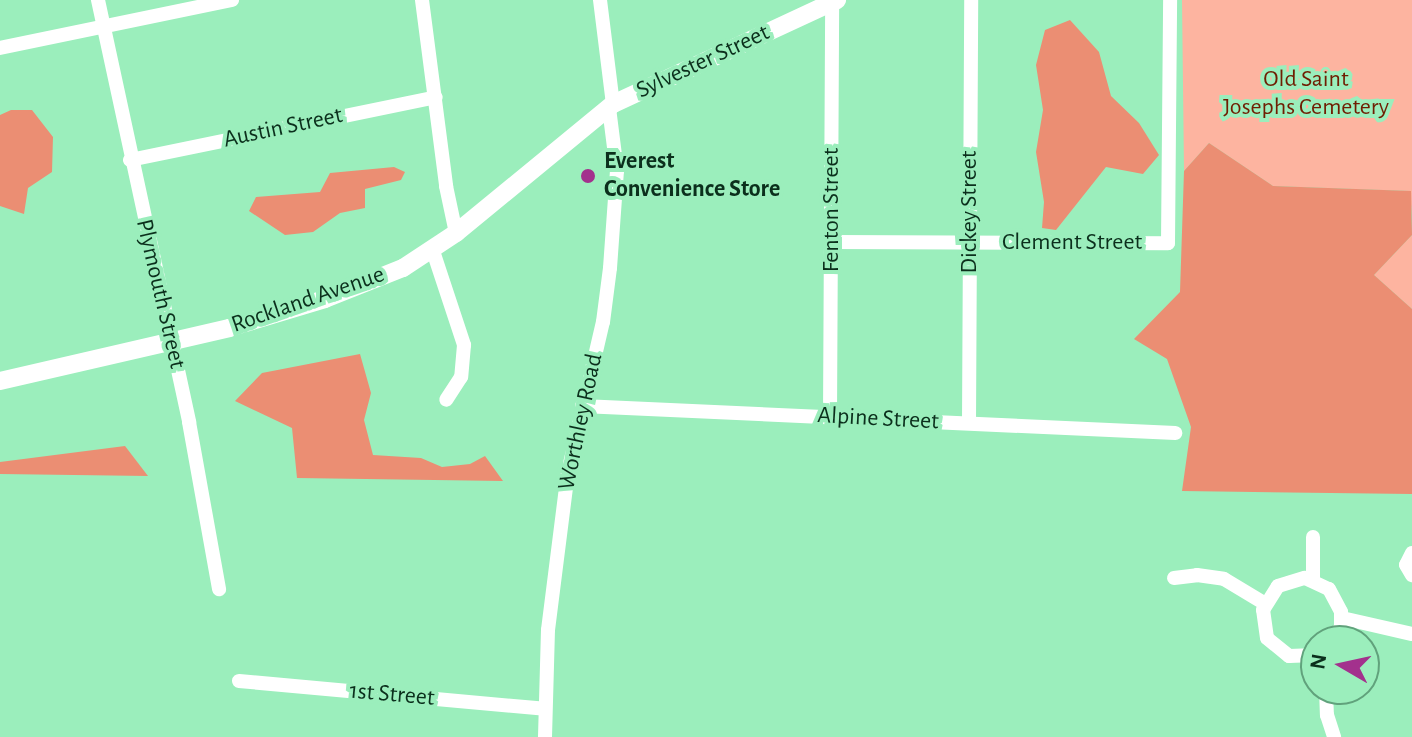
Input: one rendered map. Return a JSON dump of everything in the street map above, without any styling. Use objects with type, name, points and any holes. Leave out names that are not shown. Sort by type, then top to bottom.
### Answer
[{"type":"street","name":"Plymouth Street","points":[[98,0],[219,589]]},
{"type":"street","points":[[0,48],[232,0]]},
{"type":"street","points":[[422,0],[446,186],[456,233]]},
{"type":"street","name":"Worthley Road","points":[[545,737],[550,614],[568,472],[603,322],[610,268],[617,171],[600,0]]},
{"type":"street","name":"Dickey Street","points":[[969,423],[971,0]]},
{"type":"street","name":"Clement Street","points":[[833,242],[1168,243],[1170,0]]},
{"type":"street","name":"Sylvester Street","points":[[611,106],[834,1]]},
{"type":"street","name":"Fenton Street","points":[[830,417],[834,1]]},
{"type":"street","name":"Austin Street","points":[[130,160],[436,97]]},
{"type":"street","name":"Rockland Avenue","points":[[0,381],[170,342],[325,299],[403,268],[433,251],[611,106]]},
{"type":"street","points":[[433,251],[464,345],[461,377],[446,400]]},
{"type":"street","name":"Alpine Street","points":[[582,406],[1175,433]]},
{"type":"street","points":[[1313,537],[1313,579]]},
{"type":"street","points":[[1412,553],[1406,565],[1412,575]]},
{"type":"street","points":[[1174,578],[1197,575],[1224,579],[1264,603]]},
{"type":"street","points":[[1300,656],[1289,656],[1271,644],[1262,625],[1264,603],[1272,591],[1284,582],[1313,579],[1334,594],[1342,618],[1340,625]]},
{"type":"street","points":[[1342,618],[1412,634]]},
{"type":"street","name":"1st Street","points":[[239,681],[545,709]]},
{"type":"street","points":[[1327,705],[1334,737]]},
{"type":"green space","name":"Old Saint Josephs Cemetery","points":[[1182,0],[1412,0],[1412,217],[1410,191],[1273,186],[1209,143],[1184,171]]},
{"type":"green space","points":[[1412,235],[1412,309],[1374,275]]},
{"type":"shaded area","points":[[1070,20],[1099,52],[1111,96],[1139,123],[1159,155],[1143,174],[1106,167],[1056,230],[1042,228],[1044,202],[1036,152],[1043,110],[1036,65],[1045,30]]},
{"type":"shaded area","points":[[11,110],[32,110],[53,137],[52,172],[28,188],[24,214],[0,206],[0,115]]},
{"type":"shaded area","points":[[1209,143],[1273,186],[1411,191],[1412,235],[1374,275],[1412,309],[1412,494],[1182,491],[1191,427],[1167,359],[1134,339],[1180,292],[1184,171]]},
{"type":"shaded area","points":[[394,167],[405,172],[401,180],[365,189],[365,208],[340,213],[313,232],[285,235],[249,211],[256,197],[320,192],[330,173]]},
{"type":"shaded area","points":[[360,354],[371,393],[364,420],[373,455],[421,458],[442,467],[470,464],[485,456],[503,481],[297,478],[292,428],[235,401],[262,373]]},
{"type":"shaded area","points":[[125,446],[148,476],[0,474],[0,462]]},
{"type":"place","name":"Everest Convenience Store","points":[[588,176]]}]
